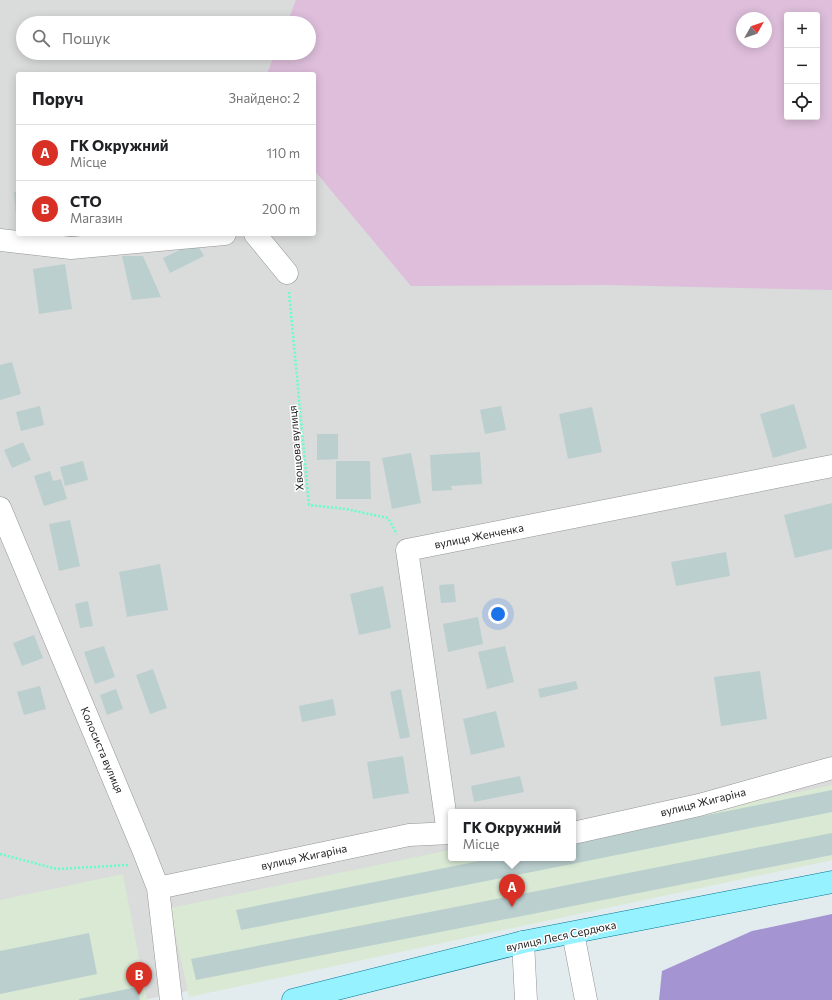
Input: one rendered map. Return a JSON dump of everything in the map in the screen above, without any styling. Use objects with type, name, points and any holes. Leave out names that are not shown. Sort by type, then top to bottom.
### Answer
[{"type":"main road","name":"вулиця Леся Сердюка","points":[[293,1000],[523,942],[832,882]]},
{"type":"street","points":[[0,240],[71,248],[203,236]]},
{"type":"street","points":[[257,236],[287,273]]},
{"type":"street","name":"вулиця Женченка","points":[[407,550],[832,466]]},
{"type":"street","name":"Колосиста вулиця","points":[[0,508],[158,888],[171,1000]]},
{"type":"street","points":[[407,550],[448,820]]},
{"type":"street","name":"вулиця Жигаріна","points":[[576,832],[699,805],[832,768]]},
{"type":"street","name":"вулиця Жигаріна","points":[[158,888],[409,835],[448,833]]},
{"type":"street","points":[[573,933],[586,1000]]},
{"type":"street","points":[[523,942],[526,1000]]},
{"type":"path","name":"Хвощова вулиця","points":[[287,273],[309,505],[388,518],[407,550]]},
{"type":"path","points":[[0,854],[57,869],[149,864]]},
{"type":"shaded area","points":[[0,0],[832,0],[832,860],[143,1000],[0,1000]]},
{"type":"shaded area","points":[[296,0],[832,0],[832,290],[606,285],[411,286],[316,172],[316,72],[268,72],[272,60],[316,60],[316,16],[290,16]]},
{"type":"shaded area","points":[[832,785],[832,860],[189,997],[170,908],[448,850],[448,861],[576,861],[576,838]]},
{"type":"shaded area","points":[[123,874],[147,1000],[0,1000],[0,900]]},
{"type":"shaded area","points":[[832,914],[832,1000],[659,1000],[662,971],[752,931]]},
{"type":"building","points":[[14,192],[16,192],[16,215]]},
{"type":"building","points":[[196,242],[204,256],[170,273],[163,258]]},
{"type":"building","points":[[122,256],[143,256],[161,297],[132,300]]},
{"type":"building","points":[[65,264],[72,309],[39,314],[33,269]]},
{"type":"building","points":[[12,362],[21,394],[0,400],[0,365]]},
{"type":"building","points":[[794,404],[807,448],[773,458],[760,414]]},
{"type":"building","points":[[40,406],[44,425],[21,431],[16,412]]},
{"type":"building","points":[[501,406],[506,430],[485,434],[480,410]]},
{"type":"building","points":[[592,407],[602,452],[568,459],[559,414]]},
{"type":"building","points":[[317,434],[338,434],[338,459],[317,460]]},
{"type":"building","points":[[23,442],[31,460],[12,468],[4,450]]},
{"type":"building","points":[[480,452],[482,484],[451,486],[452,490],[432,491],[430,455]]},
{"type":"building","points":[[411,453],[421,503],[392,509],[382,458]]},
{"type":"building","points":[[83,461],[88,480],[65,486],[60,467]]},
{"type":"building","points":[[336,461],[370,461],[371,499],[336,499]]},
{"type":"building","points":[[50,471],[53,481],[61,479],[67,499],[44,506],[34,476]]},
{"type":"building","points":[[832,503],[832,549],[795,558],[784,515]]},
{"type":"building","points":[[70,520],[80,566],[59,571],[49,524]]},
{"type":"building","points":[[726,552],[730,576],[676,586],[671,562]]},
{"type":"building","points":[[160,564],[168,610],[127,617],[119,572]]},
{"type":"building","points":[[454,584],[456,602],[441,603],[439,585]]},
{"type":"building","points":[[383,586],[391,628],[359,635],[350,594]]},
{"type":"building","points":[[88,601],[93,626],[80,628],[75,604]]},
{"type":"building","points":[[478,617],[483,644],[448,652],[443,624]]},
{"type":"building","points":[[34,635],[43,658],[22,666],[13,643]]},
{"type":"building","points":[[104,646],[115,677],[95,684],[84,652]]},
{"type":"building","points":[[505,646],[514,682],[487,689],[478,652]]},
{"type":"building","points":[[153,669],[167,708],[150,714],[136,675]]},
{"type":"building","points":[[760,671],[767,719],[721,726],[714,677]]},
{"type":"building","points":[[576,681],[578,689],[540,698],[538,689]]},
{"type":"building","points":[[40,686],[46,709],[24,715],[17,692]]},
{"type":"building","points":[[116,689],[123,709],[107,715],[100,695]]},
{"type":"building","points":[[401,689],[410,737],[400,739],[390,692]]},
{"type":"building","points":[[333,699],[336,715],[302,722],[299,706]]},
{"type":"building","points":[[496,711],[505,747],[471,755],[463,719]]},
{"type":"building","points":[[403,756],[409,793],[373,799],[367,762]]},
{"type":"building","points":[[520,776],[524,792],[474,802],[471,786]]},
{"type":"building","points":[[832,790],[832,812],[241,930],[236,910],[479,861],[576,861],[576,841]]},
{"type":"building","points":[[832,833],[832,855],[196,980],[191,959]]},
{"type":"building","points":[[89,933],[97,974],[0,994],[0,951]]},
{"type":"building","points":[[137,987],[140,1000],[79,1000],[79,999]]},
{"type":"place","name":"ГК Окружний","points":[[512,907]]},
{"type":"place","name":"СТО","points":[[139,995]]}]
